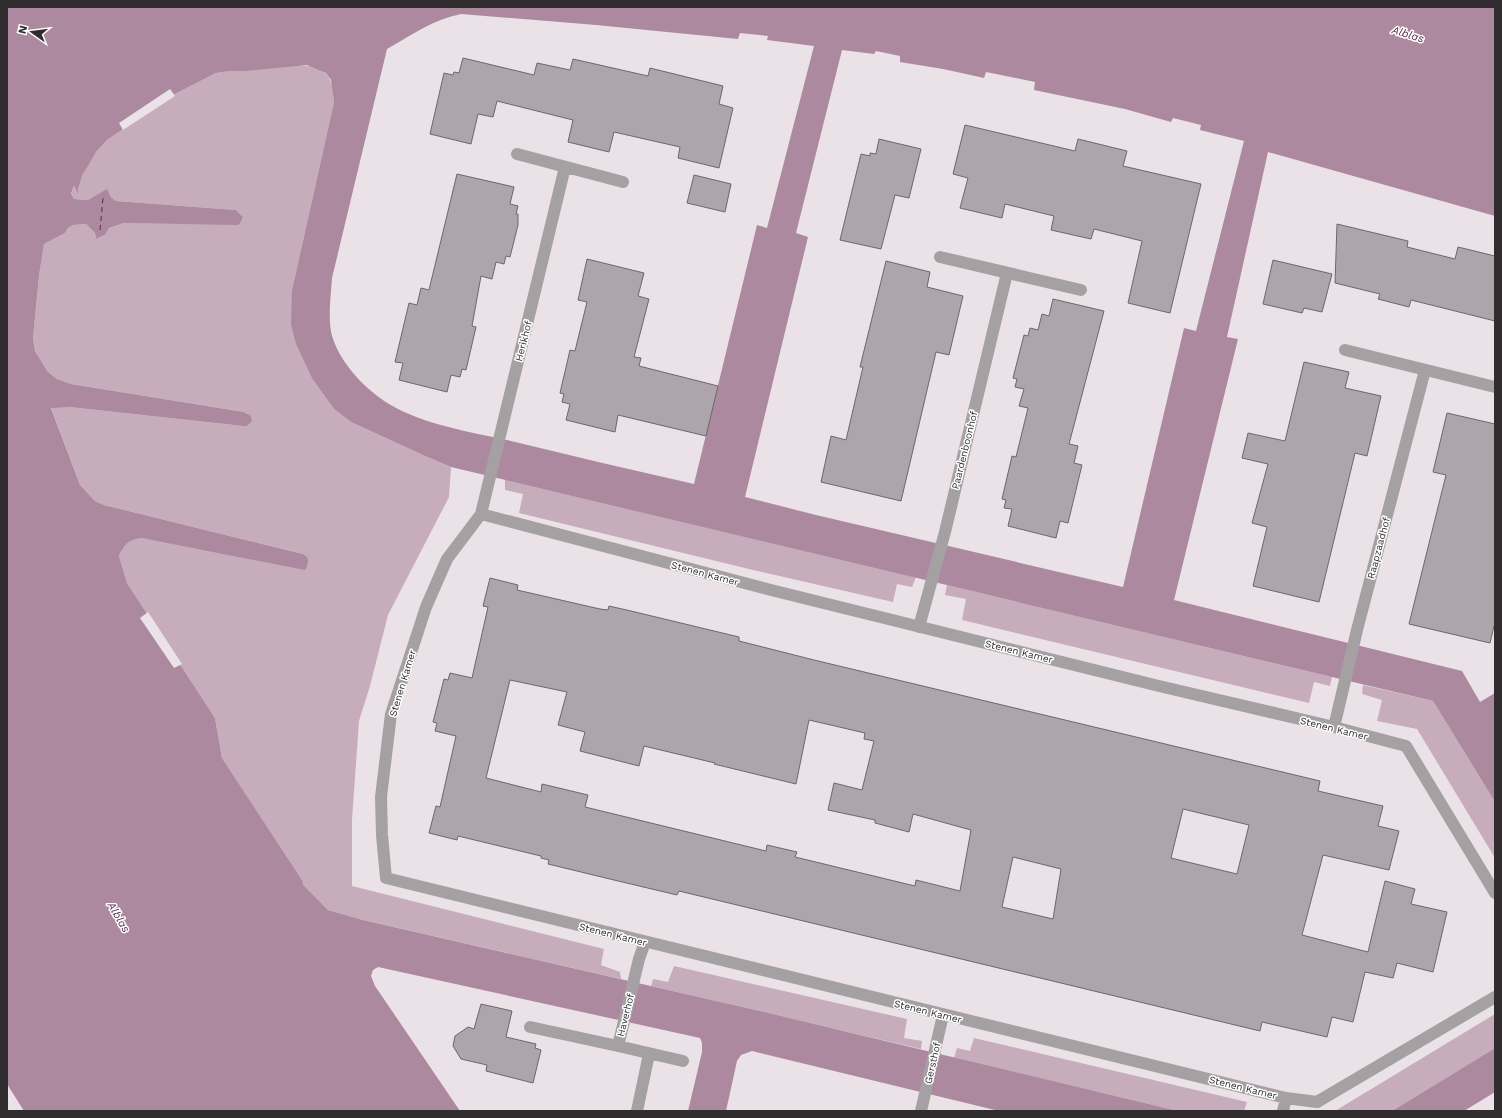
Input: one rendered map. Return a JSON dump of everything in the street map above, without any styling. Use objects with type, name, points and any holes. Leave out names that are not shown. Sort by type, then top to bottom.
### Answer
[{"type":"street","points":[[517,154],[623,182]]},
{"type":"street","name":"Herikhof","points":[[481,514],[566,167]]},
{"type":"street","points":[[940,257],[1081,290]]},
{"type":"street","name":"Paardenboonhof","points":[[919,627],[930,592],[1007,273]]},
{"type":"street","points":[[1344,350],[1495,387]]},
{"type":"street","name":"Raapzaadhof","points":[[1334,727],[1357,630],[1425,370]]},
{"type":"street","name":"Stenen Kamer","points":[[1495,893],[1406,746],[1334,727],[1159,686],[771,590],[481,514],[447,559],[426,607],[391,714],[381,797],[382,835],[386,878],[1286,1098],[1318,1102],[1495,997]]},
{"type":"street","name":"Haverhof","points":[[645,942],[639,959],[618,1046],[683,1061]]},
{"type":"street","name":"Gersthof","points":[[922,1106],[943,1015]]},
{"type":"street","points":[[530,1027],[618,1046]]},
{"type":"street","points":[[637,1111],[649,1054]]},
{"type":"street","points":[[1284,1111],[1286,1098]]},
{"type":"shaded area","points":[[293,65],[314,67],[320,69],[328,75],[331,82],[334,102],[292,290],[313,380],[334,409],[351,422],[451,467],[449,497],[388,615],[370,686],[359,721],[352,820],[352,886],[604,949],[601,965],[620,972],[621,979],[363,920],[328,910],[302,885],[302,880],[222,758],[215,718],[127,583],[119,556],[123,548],[130,541],[142,538],[308,564],[307,558],[303,554],[104,505],[95,501],[80,485],[51,407],[69,407],[243,426],[248,414],[244,412],[71,384],[57,379],[48,372],[35,351],[33,338],[39,276],[44,244],[65,233],[68,228],[73,225],[86,224],[95,233],[96,239],[105,235],[109,228],[124,223],[240,224],[243,217],[236,210],[116,201],[111,197],[107,190],[88,200],[74,199],[71,195],[74,184],[77,191],[82,176],[89,163],[96,152],[107,140],[173,95],[216,73],[247,71]]},
{"type":"shaded area","points":[[505,479],[916,577],[912,587],[897,584],[893,602],[753,570],[519,513],[523,494],[505,490]]},
{"type":"shaded area","points":[[947,585],[1332,677],[1330,686],[1314,682],[1309,703],[962,620],[966,599],[945,595]]},
{"type":"shaded area","points":[[1363,685],[1433,701],[1495,802],[1495,858],[1417,729],[1377,721],[1382,700],[1362,694]]},
{"type":"shaded area","points":[[674,966],[907,1019],[904,1038],[922,1041],[921,1049],[651,986],[653,979],[668,982]]},
{"type":"shaded area","points":[[1495,1014],[1495,1048],[1392,1111],[1335,1111]]},
{"type":"shaded area","points":[[974,1038],[1247,1102],[1244,1111],[1178,1111],[954,1058],[957,1048],[970,1051]]},
{"type":"water","name":"Alblas","points":[[7,7],[1495,7],[1495,216],[1268,152],[1227,337],[1238,339],[1174,600],[1462,671],[1480,702],[1495,693],[1495,802],[1433,701],[451,467],[351,422],[334,409],[313,380],[296,344],[291,324],[292,290],[334,102],[331,80],[326,73],[307,65],[216,73],[173,95],[107,140],[96,152],[82,176],[78,194],[74,185],[71,194],[74,199],[88,200],[107,189],[111,197],[116,201],[236,210],[243,217],[240,224],[124,223],[109,228],[105,235],[96,239],[95,233],[86,224],[73,225],[68,228],[65,233],[44,244],[39,276],[33,338],[35,351],[48,372],[57,379],[71,384],[244,412],[251,416],[252,421],[247,426],[243,426],[69,407],[51,408],[80,485],[95,501],[104,505],[303,554],[307,557],[308,563],[305,570],[142,538],[130,541],[123,548],[119,556],[127,583],[215,718],[222,758],[302,880],[303,885],[328,910],[363,920],[764,1012],[1178,1111],[999,1111],[752,1051],[741,1055],[737,1061],[726,1111],[688,1111],[702,1052],[702,1043],[700,1038],[378,967],[373,970],[371,976],[375,986],[460,1111],[24,1111],[7,1084]],"holes":[[[461,14],[738,39],[740,33],[768,36],[767,40],[814,46],[767,228],[757,225],[694,484],[432,423],[389,404],[372,392],[356,376],[337,349],[330,325],[332,278],[387,49],[432,24],[451,16]],[[842,50],[874,54],[876,51],[900,56],[900,62],[984,78],[986,72],[1035,82],[1034,90],[1125,109],[1171,122],[1173,118],[1201,125],[1200,130],[1244,141],[1196,331],[1184,328],[1123,587],[745,497],[808,237],[796,233]]]},
{"type":"water","points":[[1495,1048],[1495,1092],[1464,1111],[1392,1111]]},
{"type":"pier","points":[[170,89],[175,96],[123,130],[119,123]]},
{"type":"pier","points":[[148,612],[182,664],[174,668],[140,618]]},
{"type":"building","points":[[463,58],[534,75],[537,63],[570,70],[573,59],[648,76],[650,68],[723,86],[719,104],[733,108],[719,168],[678,158],[680,147],[614,132],[609,152],[568,142],[573,120],[497,101],[493,117],[478,114],[471,144],[430,134],[444,73],[453,75],[454,72],[459,73]]},
{"type":"building","points":[[965,125],[1075,151],[1078,139],[1127,151],[1123,166],[1201,184],[1170,313],[1128,303],[1142,241],[1094,229],[1091,239],[1051,230],[1054,216],[1005,204],[1002,218],[960,208],[968,178],[953,174]]},
{"type":"building","points":[[879,139],[921,149],[909,198],[895,195],[881,249],[840,240],[861,154],[870,156],[870,153],[876,154]]},
{"type":"building","points":[[457,174],[514,187],[510,204],[518,206],[516,214],[518,214],[518,225],[510,257],[506,256],[504,264],[496,262],[492,279],[481,276],[472,326],[476,327],[466,370],[462,369],[460,377],[451,375],[447,392],[399,380],[403,363],[395,362],[409,303],[417,305],[421,288],[429,290]]},
{"type":"building","points":[[694,175],[731,184],[725,212],[687,203]]},
{"type":"building","points":[[1337,224],[1408,241],[1407,247],[1455,259],[1458,247],[1495,256],[1495,321],[1411,300],[1409,307],[1378,299],[1380,294],[1335,283]]},
{"type":"building","points":[[587,259],[644,273],[638,296],[649,299],[634,357],[641,358],[639,366],[718,386],[706,436],[618,415],[615,432],[566,420],[570,404],[562,402],[564,394],[560,393],[570,350],[575,351],[587,302],[578,300]]},
{"type":"building","points":[[1273,260],[1332,274],[1322,312],[1304,308],[1302,313],[1263,304]]},
{"type":"building","points":[[886,261],[930,272],[927,287],[963,296],[949,355],[936,352],[901,501],[821,482],[831,436],[846,440],[863,367],[860,367]]},
{"type":"building","points":[[1053,299],[1104,311],[1069,444],[1078,446],[1074,463],[1082,465],[1068,523],[1060,521],[1056,538],[1008,526],[1012,509],[1004,508],[1006,500],[1002,499],[1012,456],[1016,457],[1028,408],[1019,406],[1024,389],[1015,387],[1017,379],[1013,378],[1024,335],[1028,336],[1030,328],[1038,330],[1042,314],[1049,316]]},
{"type":"building","points":[[1304,362],[1349,372],[1345,388],[1381,396],[1367,456],[1355,453],[1319,602],[1253,586],[1267,527],[1252,523],[1268,464],[1242,458],[1248,433],[1285,441]]},
{"type":"building","points":[[1447,413],[1495,424],[1495,622],[1490,643],[1409,624],[1446,475],[1433,472]]},
{"type":"building","points":[[490,578],[518,585],[517,590],[600,609],[608,610],[609,606],[631,611],[739,637],[739,641],[814,660],[1320,781],[1318,791],[1383,806],[1378,826],[1399,831],[1389,870],[1323,855],[1302,935],[1368,952],[1385,881],[1415,889],[1411,904],[1447,912],[1433,972],[1397,963],[1393,978],[1365,972],[1353,1022],[1332,1017],[1327,1037],[1262,1022],[1260,1031],[679,891],[677,895],[548,864],[549,860],[541,858],[541,856],[458,836],[457,840],[429,833],[436,806],[440,807],[456,736],[435,731],[437,723],[433,722],[444,679],[448,680],[450,673],[472,678],[488,607],[483,606]],"holes":[[[510,680],[567,692],[558,725],[585,732],[580,751],[639,766],[644,746],[796,784],[809,720],[865,733],[864,739],[874,741],[862,790],[834,783],[828,810],[875,820],[875,823],[909,832],[913,814],[971,830],[960,891],[916,880],[915,886],[795,857],[797,852],[767,845],[766,851],[585,807],[588,795],[542,784],[541,792],[486,778]],[[1183,809],[1249,825],[1237,874],[1171,858]],[[1013,857],[1061,869],[1053,919],[1002,907]]]},
{"type":"building","points":[[481,1004],[512,1011],[506,1037],[536,1044],[535,1048],[541,1050],[533,1083],[486,1071],[487,1065],[461,1059],[453,1046],[455,1036],[468,1027],[474,1029]]},
{"type":"ferry route","points":[[100,230],[103,198]]}]
